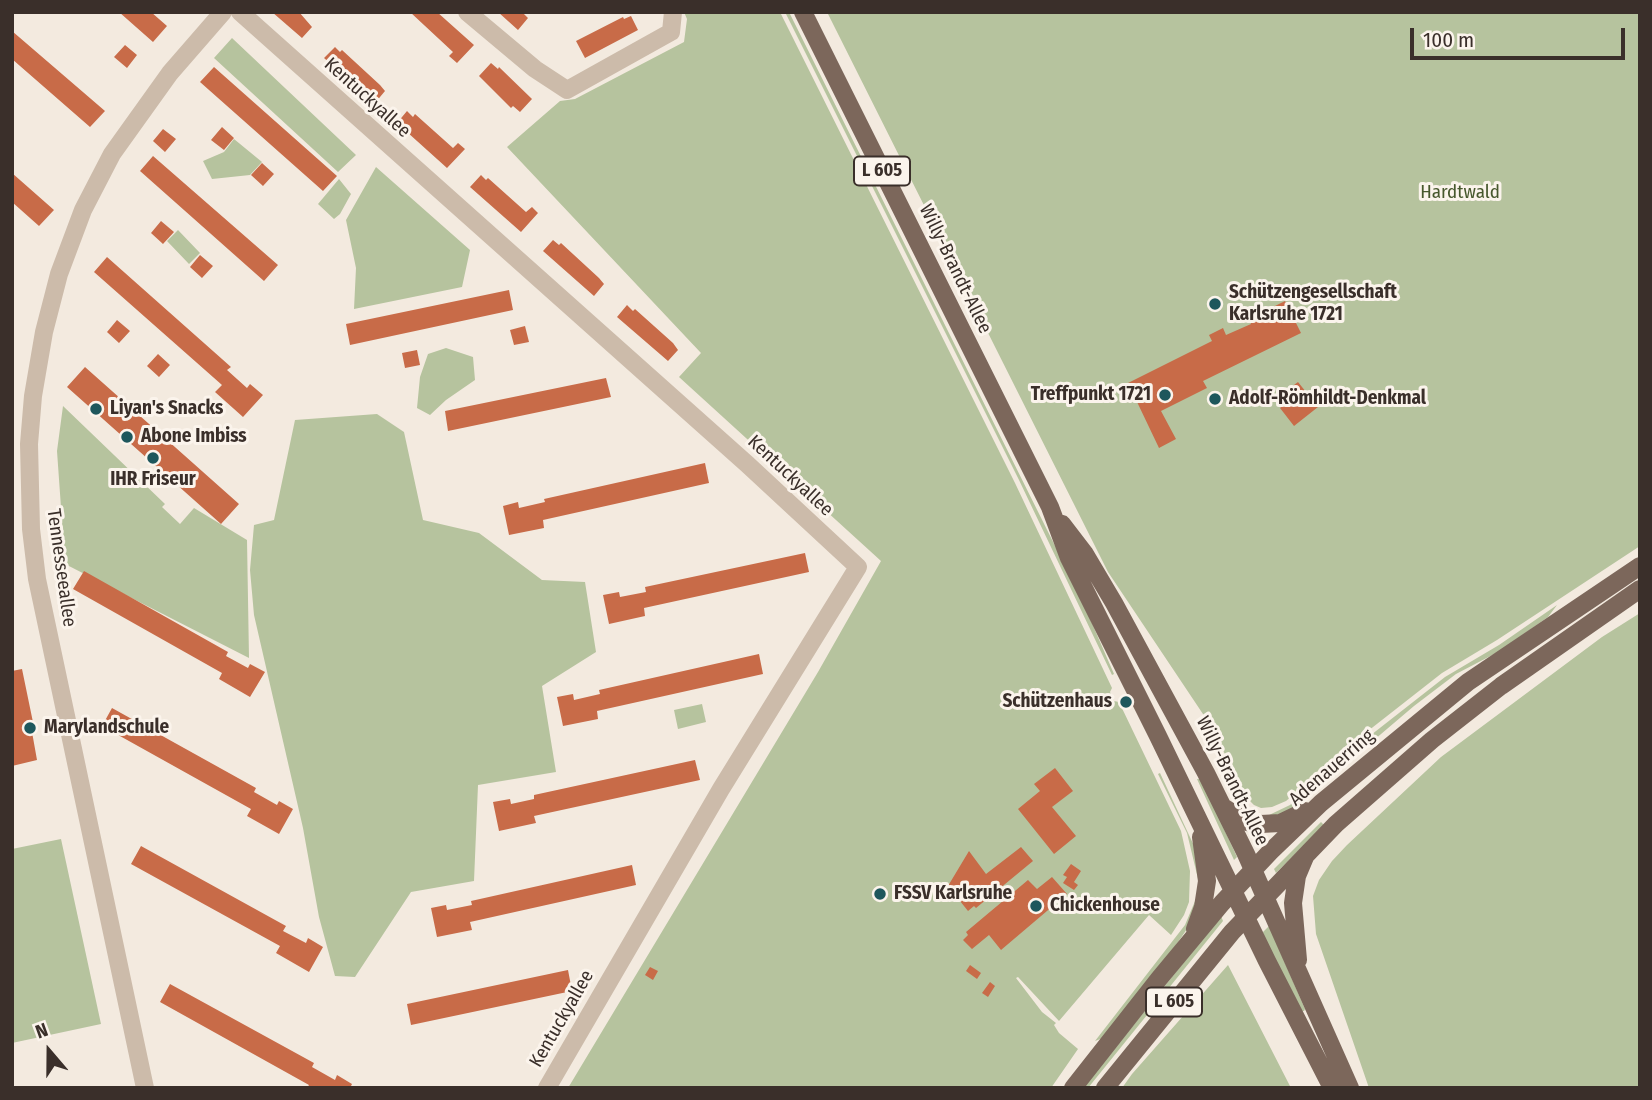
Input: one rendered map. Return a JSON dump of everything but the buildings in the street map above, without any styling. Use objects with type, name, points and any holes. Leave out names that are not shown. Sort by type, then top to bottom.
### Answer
[{"type":"main road","name":"Willy-Brandt-Allee","points":[[803,12],[1050,507],[1069,558],[1332,1088]]},
{"type":"main road","name":"Willy-Brandt-Allee","points":[[1050,507],[1086,554],[1180,723],[1253,870],[1350,1088]]},
{"type":"main road","name":"Adenauerring","points":[[1073,1088],[1189,942],[1253,870],[1321,803],[1468,682],[1640,565]]},
{"type":"main road","points":[[1264,897],[1370,792],[1432,740],[1502,686],[1640,589]]},
{"type":"main road","points":[[1222,805],[1247,822],[1270,824],[1290,819],[1321,803]]},
{"type":"main road","points":[[1189,942],[1203,906],[1207,881],[1199,822]]},
{"type":"main road","points":[[1301,978],[1293,924],[1293,904],[1297,877],[1307,852]]},
{"type":"main road","name":"L 605","points":[[1105,1088],[1264,897]]},
{"type":"street","name":"Tennesseeallee","points":[[145,1088],[37,579],[31,529],[30,432],[44,332],[60,274],[83,210],[112,154],[170,73],[223,12]]},
{"type":"street","name":"Kentuckyallee","points":[[240,12],[747,464],[858,567],[722,789],[547,1088]]},
{"type":"street","points":[[467,12],[535,69],[567,90],[671,32],[673,12]]},
{"type":"green space","points":[[684,12],[780,12],[1015,483],[1112,688],[1110,692],[1114,701],[1119,702],[1181,831],[1190,871],[1189,902],[1171,935],[1149,915],[1059,1021],[1018,977],[1016,978],[1042,1012],[1056,1023],[1054,1025],[1059,1033],[1078,1049],[1051,1088],[568,1088],[818,672],[881,561],[679,377],[701,353],[507,147],[560,101],[575,99],[684,42],[687,19]]},
{"type":"green space","points":[[785,12],[789,12],[1081,598],[1114,674],[1112,675],[1019,480]]},
{"type":"green space","name":"Hardtwald","points":[[827,12],[1640,12],[1640,546],[1442,673],[1359,738],[1286,801],[1272,807],[1261,808],[1254,805],[1242,793],[1215,732],[1108,572]]},
{"type":"green space","points":[[232,38],[356,155],[338,172],[214,58]]},
{"type":"green space","points":[[234,139],[262,162],[250,175],[212,179],[203,161],[224,152]]},
{"type":"green space","points":[[376,167],[470,250],[462,287],[354,309],[356,268],[346,220]]},
{"type":"green space","points":[[339,179],[351,194],[340,214],[334,219],[318,204]]},
{"type":"green space","points":[[178,230],[200,253],[189,264],[167,241]]},
{"type":"green space","points":[[446,348],[473,357],[475,380],[430,415],[417,408],[420,377],[428,354]]},
{"type":"green space","points":[[63,406],[165,504],[162,507],[180,524],[194,508],[247,540],[249,658],[65,564],[57,451]]},
{"type":"green space","points":[[377,414],[404,432],[423,520],[479,533],[542,580],[585,582],[596,652],[542,686],[556,772],[478,785],[474,881],[411,892],[355,977],[335,976],[319,917],[303,828],[254,615],[250,570],[254,525],[274,520],[295,420]]},
{"type":"green space","points":[[1557,605],[1548,617],[1498,652],[1456,674],[1414,706],[1294,808],[1284,814],[1267,816],[1290,805],[1362,742],[1445,677],[1499,645]]},
{"type":"green space","points":[[1640,613],[1640,1088],[1369,1088],[1316,934],[1313,896],[1319,880],[1347,845],[1441,757],[1602,637]]},
{"type":"green space","points":[[702,704],[706,722],[678,729],[674,710]]},
{"type":"green space","points":[[1160,773],[1196,850],[1199,883],[1187,833],[1158,774]]},
{"type":"green space","points":[[1197,779],[1201,779],[1237,857],[1234,860]]},
{"type":"green space","points":[[1321,822],[1324,825],[1276,873],[1274,869]]},
{"type":"green space","name":"Marylandschule","points":[[61,839],[101,1024],[12,1043],[12,849]]},
{"type":"green space","points":[[1198,894],[1189,926],[1176,945],[1103,1038],[1095,1041],[1185,925]]},
{"type":"green space","points":[[1221,916],[1223,921],[1088,1088],[1083,1088]]},
{"type":"green space","points":[[1269,926],[1304,1011],[1301,1011],[1264,938],[1263,932]]},
{"type":"green space","points":[[1228,965],[1291,1088],[1122,1088],[1132,1074]]},
{"type":"place","name":"Schützengesellschaft Karlsruhe 1721","points":[[1215,304]]},
{"type":"place","name":"Treffpunkt 1721","points":[[1165,395]]},
{"type":"place","name":"Adolf-Römhildt-Denkmal","points":[[1215,399]]},
{"type":"place","name":"Liyan's Snacks","points":[[96,409]]},
{"type":"place","name":"Abone Imbiss","points":[[127,437]]},
{"type":"place","name":"IHR Friseur","points":[[153,458]]},
{"type":"place","name":"Schützenhaus","points":[[1126,702]]},
{"type":"place","name":"Marylandschule","points":[[30,728]]},
{"type":"place","name":"FSSV Karlsruhe","points":[[880,894]]},
{"type":"place","name":"Chickenhouse","points":[[1036,906]]}]
